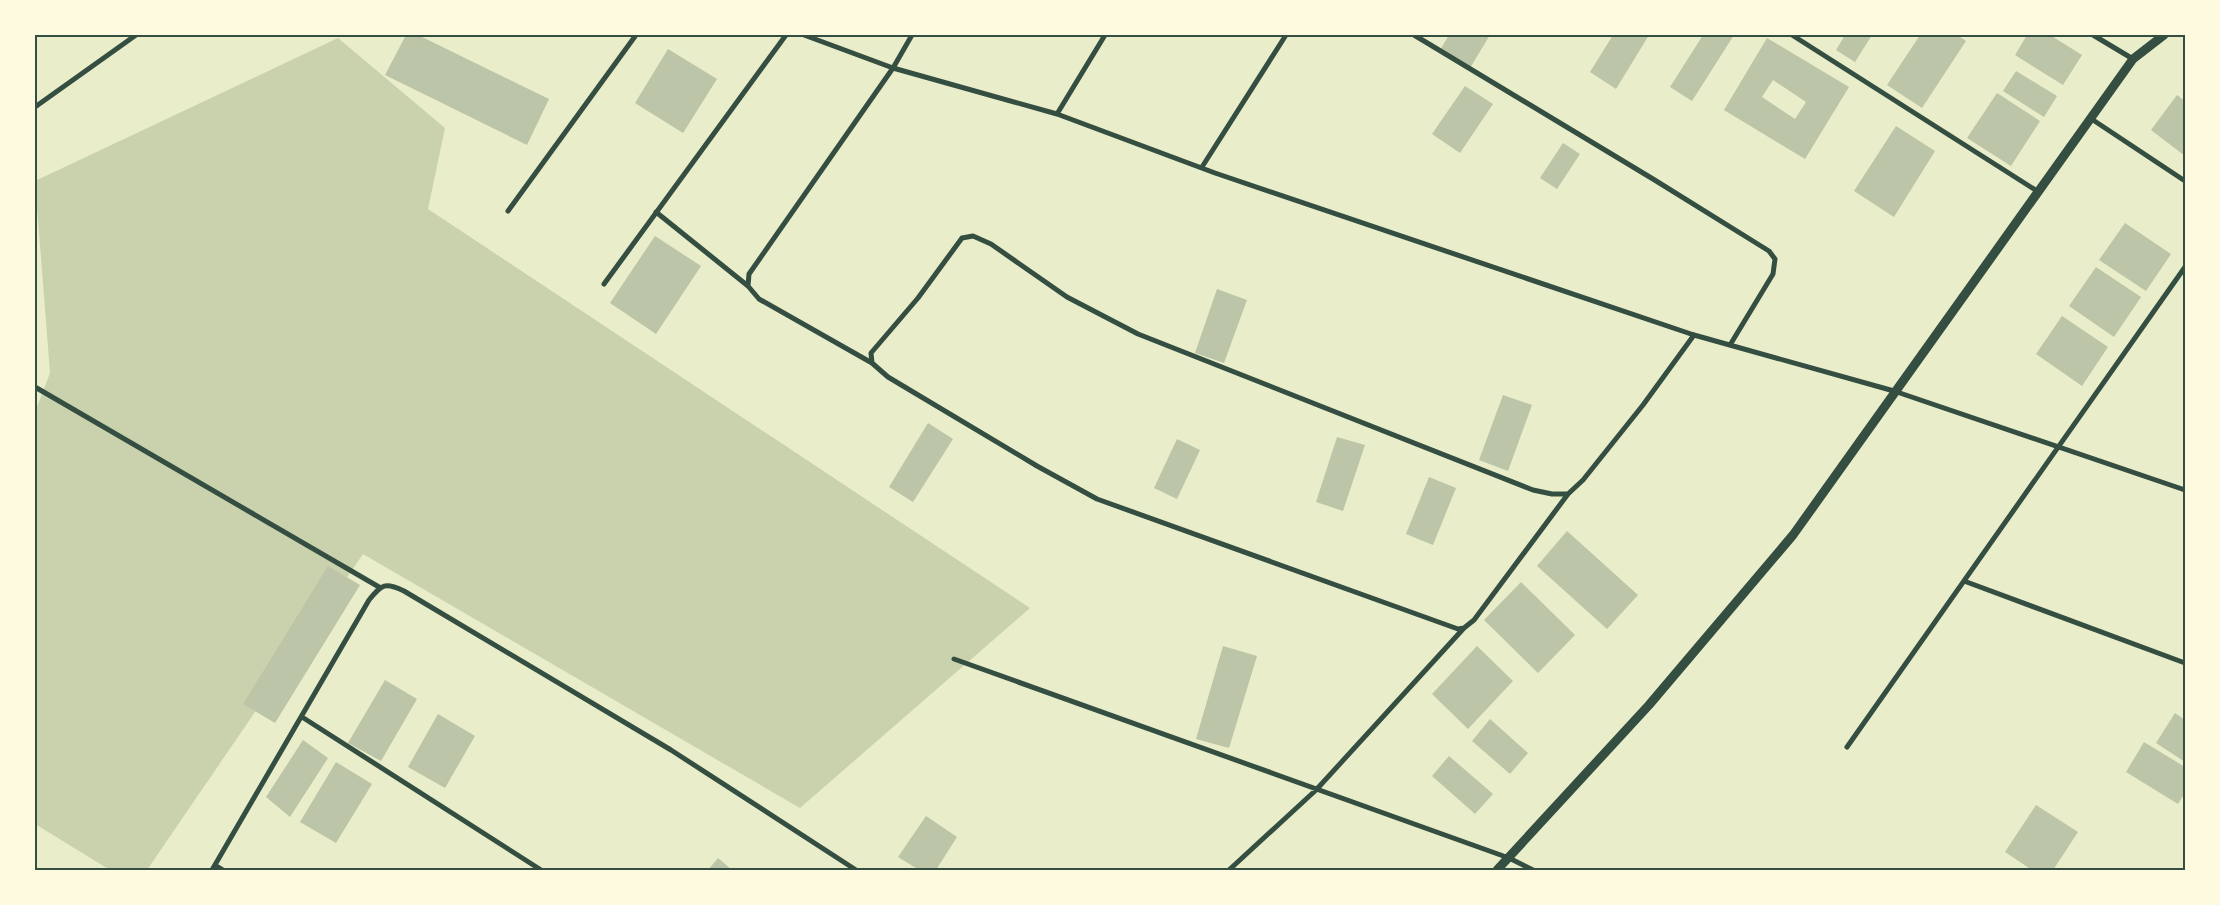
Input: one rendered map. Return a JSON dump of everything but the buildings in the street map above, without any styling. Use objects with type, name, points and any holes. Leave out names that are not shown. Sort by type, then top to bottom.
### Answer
[{"type":"street","points":[[35,107],[136,35]]},
{"type":"street","points":[[508,211],[636,35]]},
{"type":"street","points":[[604,284],[786,35]]},
{"type":"street","points":[[804,35],[893,68],[1057,114],[1202,168],[1694,335],[1894,391],[2185,490]]},
{"type":"street","points":[[748,286],[749,274],[893,68],[912,35]]},
{"type":"street","points":[[1057,114],[1105,35]]},
{"type":"street","points":[[1202,168],[1286,35]]},
{"type":"street","points":[[1414,35],[1769,251],[1775,259],[1773,274],[1730,346]]},
{"type":"street","points":[[1792,35],[2037,191]]},
{"type":"street","points":[[2093,35],[2133,59]]},
{"type":"street","points":[[1497,870],[1649,704],[1793,535],[1894,391],[2133,59],[2164,35]]},
{"type":"street","points":[[2090,118],[2185,181]]},
{"type":"street","points":[[656,212],[748,286],[759,299],[872,362],[888,377],[1037,466],[1097,499],[1458,629],[1464,628]]},
{"type":"street","points":[[872,362],[871,353],[918,298],[962,238],[973,236],[992,244],[1067,297],[1138,334],[1533,490],[1552,494],[1568,494]]},
{"type":"street","points":[[1847,747],[2185,267]]},
{"type":"street","points":[[1229,870],[1316,790],[1464,628],[1474,620],[1568,494],[1583,480],[1625,428],[1694,335]]},
{"type":"street","points":[[35,387],[379,587]]},
{"type":"street","points":[[1964,581],[2185,662]]},
{"type":"street","points":[[224,870],[213,867],[369,600],[379,587],[390,584],[671,750],[856,870]]},
{"type":"street","points":[[954,659],[1509,858],[1533,870]]},
{"type":"street","points":[[302,717],[540,870]]},
{"type":"green space","points":[[338,38],[445,128],[428,209],[1030,608],[800,808],[363,554],[147,870],[110,870],[35,824],[35,412],[50,373],[35,181]]}]
